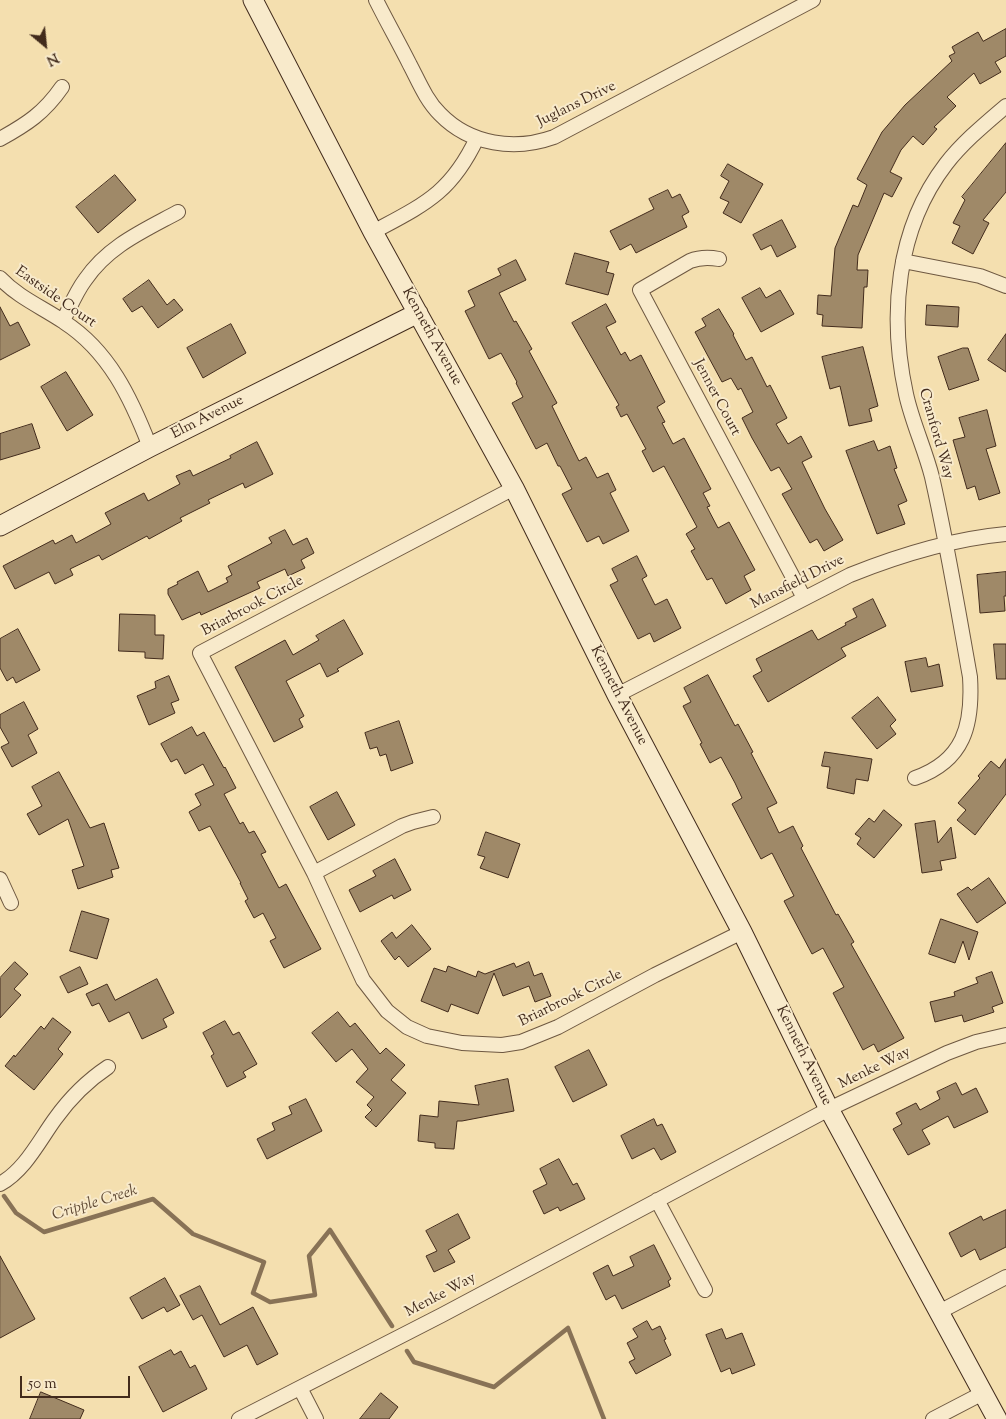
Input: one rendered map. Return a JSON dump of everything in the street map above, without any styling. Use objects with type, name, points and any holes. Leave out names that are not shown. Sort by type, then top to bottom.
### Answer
[{"type":"main road","name":"Kenneth Avenue","points":[[253,0],[373,232],[514,488],[617,695],[742,932],[829,1109],[998,1419]]},
{"type":"main road","name":"Elm Avenue","points":[[0,526],[150,447],[418,313]]},
{"type":"street","name":"Juglans Drive","points":[[376,0],[426,97],[440,114],[448,122],[467,134],[489,142],[511,145],[530,144],[554,138],[792,5],[813,0]]},
{"type":"street","points":[[0,138],[35,118],[50,104],[62,87]]},
{"type":"street","name":"Cranford Way","points":[[915,778],[936,769],[953,754],[964,735],[971,705],[970,677],[946,543],[931,474],[906,396],[901,368],[897,312],[898,286],[903,261],[918,212],[946,164],[967,140],[1006,106]]},
{"type":"street","points":[[373,232],[418,208],[437,195],[467,159],[477,138]]},
{"type":"street","points":[[63,321],[85,279],[108,253],[128,239],[178,212]]},
{"type":"street","name":"Jenner Court","points":[[718,259],[708,257],[690,261],[640,290],[804,598]]},
{"type":"street","points":[[903,261],[980,276],[1006,286]]},
{"type":"street","name":"Eastside Court","points":[[0,278],[27,301],[63,321],[81,334],[97,349],[111,367],[127,395],[150,447]]},
{"type":"street","name":"Briarbrook Circle","points":[[514,488],[200,653],[314,873],[364,980],[387,1011],[407,1027],[427,1036],[447,1041],[485,1045],[521,1042],[558,1027],[742,932]]},
{"type":"street","name":"Mansfield Drive","points":[[617,695],[850,575],[883,562],[946,543],[1006,534]]},
{"type":"street","points":[[314,873],[402,826],[433,817]]},
{"type":"street","points":[[0,879],[11,903]]},
{"type":"street","name":"Menke Way","points":[[239,1419],[442,1315],[829,1109],[947,1053],[976,1042],[1006,1035]]},
{"type":"street","points":[[0,1184],[19,1168],[56,1117],[87,1081],[108,1067]]},
{"type":"street","points":[[657,1200],[705,1290]]},
{"type":"street","points":[[939,1312],[1006,1278]]},
{"type":"street","points":[[300,1388],[316,1419]]},
{"type":"street","points":[[933,1419],[983,1393]]},
{"type":"building","points":[[1006,29],[1006,56],[995,62],[1001,72],[980,84],[974,73],[947,97],[956,106],[934,127],[937,129],[923,145],[913,136],[901,150],[890,172],[902,178],[892,197],[884,193],[858,255],[857,270],[868,270],[867,287],[864,287],[862,328],[822,326],[823,315],[817,314],[818,295],[831,296],[835,248],[853,205],[858,207],[867,185],[857,179],[882,132],[905,105],[952,61],[949,56],[955,53],[952,47],[978,32],[983,41]]},
{"type":"building","points":[[1006,143],[1006,192],[983,220],[989,223],[973,254],[952,243],[960,226],[953,223],[965,200],[962,197]]},
{"type":"building","points":[[728,164],[763,184],[741,223],[723,213],[729,202],[720,198],[729,181],[721,176]]},
{"type":"building","points":[[115,175],[136,200],[98,233],[76,207]]},
{"type":"building","points":[[668,190],[672,198],[680,194],[689,212],[682,216],[687,227],[636,253],[631,244],[620,250],[610,231],[654,209],[649,199]]},
{"type":"building","points":[[782,220],[796,247],[777,257],[771,245],[761,250],[753,235]]},
{"type":"building","points":[[575,253],[609,262],[606,272],[614,274],[608,295],[566,284]]},
{"type":"building","points":[[516,260],[526,280],[499,293],[514,322],[516,321],[532,349],[529,351],[557,403],[552,406],[579,461],[586,457],[597,478],[608,473],[616,490],[610,493],[629,531],[603,544],[599,536],[587,542],[562,494],[572,489],[560,466],[558,466],[547,443],[536,449],[512,403],[523,397],[517,382],[501,353],[489,359],[465,311],[475,306],[468,291],[501,275],[498,269]]},
{"type":"building","points":[[149,280],[167,305],[174,299],[183,310],[158,328],[142,306],[132,312],[123,299]]},
{"type":"building","points":[[760,288],[766,298],[780,290],[794,314],[761,332],[742,298]]},
{"type":"building","points":[[606,304],[616,322],[606,327],[621,355],[625,352],[630,361],[641,355],[665,402],[657,407],[665,422],[662,423],[673,444],[684,438],[711,489],[703,493],[710,506],[707,507],[718,528],[729,522],[755,570],[744,576],[751,590],[726,604],[712,578],[707,580],[691,551],[695,549],[686,534],[697,527],[664,466],[653,472],[642,451],[646,449],[627,414],[621,417],[616,407],[619,405],[572,323]]},
{"type":"building","points":[[927,305],[959,307],[958,327],[926,325]]},
{"type":"building","points":[[0,307],[10,326],[18,322],[30,345],[0,360]]},
{"type":"building","points":[[719,309],[734,334],[746,360],[752,357],[767,387],[770,385],[787,418],[776,424],[788,444],[801,436],[812,457],[802,462],[825,509],[843,540],[824,551],[817,539],[810,543],[782,494],[792,489],[779,467],[771,471],[752,438],[742,418],[753,412],[741,388],[738,390],[731,378],[722,382],[695,332],[706,326],[702,319]]},
{"type":"building","points":[[231,324],[246,353],[203,378],[187,348]]},
{"type":"building","points":[[1006,334],[1006,372],[988,360]]},
{"type":"building","points":[[863,347],[878,406],[869,409],[872,421],[849,426],[840,386],[830,389],[822,357]]},
{"type":"building","points":[[968,348],[979,380],[949,390],[938,357]]},
{"type":"building","points":[[66,372],[93,415],[67,431],[41,387]]},
{"type":"building","points":[[987,410],[996,446],[986,449],[1000,493],[979,500],[975,486],[967,489],[953,440],[965,437],[959,418]]},
{"type":"building","points":[[32,424],[40,448],[0,460],[0,434]]},
{"type":"building","points":[[874,441],[878,451],[890,446],[897,468],[894,469],[907,501],[898,505],[905,524],[877,534],[846,451]]},
{"type":"building","points":[[257,442],[273,474],[245,488],[243,483],[208,500],[210,503],[180,518],[182,521],[149,539],[147,536],[102,560],[99,555],[70,569],[73,575],[55,584],[49,572],[15,589],[3,566],[53,540],[55,544],[72,535],[76,543],[111,524],[105,513],[144,493],[148,501],[180,484],[176,476],[190,470],[193,476],[231,458],[230,456]]},
{"type":"building","points":[[285,530],[293,545],[307,538],[314,553],[301,560],[305,568],[288,576],[285,569],[257,582],[260,588],[201,615],[200,612],[182,620],[168,594],[168,589],[198,571],[208,592],[228,582],[226,578],[232,575],[228,566],[272,543],[269,538]]},
{"type":"building","points":[[637,556],[647,576],[642,579],[655,605],[667,599],[681,628],[654,642],[650,633],[638,639],[610,585],[618,581],[612,569]]},
{"type":"building","points":[[1006,572],[1005,611],[980,613],[977,575]]},
{"type":"building","points":[[873,599],[886,626],[841,648],[846,656],[768,702],[753,676],[762,671],[756,659],[812,630],[818,640],[857,617],[853,609]]},
{"type":"building","points":[[120,614],[155,615],[155,635],[164,635],[163,659],[145,658],[145,652],[119,651]]},
{"type":"building","points":[[344,620],[363,654],[327,677],[320,663],[286,681],[304,716],[299,719],[303,727],[274,742],[235,667],[285,640],[293,655],[319,640],[316,636]]},
{"type":"building","points":[[18,629],[40,670],[16,683],[13,677],[7,681],[0,668],[0,639]]},
{"type":"building","points":[[994,644],[1006,644],[1006,679],[997,679]]},
{"type":"building","points":[[926,658],[928,667],[939,664],[943,686],[911,692],[905,662]]},
{"type":"building","points":[[708,675],[735,726],[738,724],[777,803],[767,808],[779,833],[793,826],[803,846],[801,848],[836,915],[838,914],[854,942],[851,944],[904,1038],[878,1052],[874,1044],[863,1050],[833,993],[844,987],[823,948],[812,954],[784,901],[794,896],[772,853],[761,859],[732,804],[742,798],[721,757],[710,763],[700,744],[702,743],[683,706],[691,702],[684,688]]},
{"type":"building","points":[[169,676],[179,700],[171,703],[175,713],[149,725],[137,696],[156,688],[155,682]]},
{"type":"building","points":[[878,697],[896,720],[890,726],[896,734],[877,749],[852,718]]},
{"type":"building","points":[[24,702],[38,729],[28,735],[37,753],[12,767],[1,747],[9,743],[0,727],[0,715]]},
{"type":"building","points":[[399,721],[413,763],[391,771],[386,754],[380,756],[377,747],[370,749],[365,733]]},
{"type":"building","points":[[192,727],[197,736],[204,732],[225,767],[236,788],[224,794],[240,824],[243,822],[249,833],[254,831],[266,852],[261,854],[279,888],[286,884],[321,949],[284,968],[270,941],[276,938],[263,913],[254,918],[245,901],[248,899],[241,883],[210,826],[199,831],[189,812],[201,805],[195,794],[214,785],[203,764],[185,774],[177,759],[171,762],[161,744]]},
{"type":"building","points":[[825,752],[872,759],[868,781],[856,779],[854,794],[827,788],[830,767],[822,766]]},
{"type":"building","points":[[1006,759],[1006,794],[975,835],[957,820],[966,810],[958,803],[980,778],[978,776],[991,761],[999,768]]},
{"type":"building","points":[[59,772],[90,828],[104,823],[119,868],[111,870],[113,877],[78,889],[72,870],[84,866],[68,819],[39,835],[27,814],[42,806],[32,787]]},
{"type":"building","points":[[337,792],[355,825],[328,840],[310,807]]},
{"type":"building","points":[[884,810],[902,825],[874,858],[857,844],[861,838],[855,834],[869,818],[874,822]]},
{"type":"building","points":[[935,821],[938,843],[951,827],[956,858],[940,861],[942,870],[922,873],[915,824]]},
{"type":"building","points":[[486,832],[520,844],[508,878],[480,868],[485,857],[478,855]]},
{"type":"building","points":[[395,859],[411,890],[394,899],[392,895],[360,912],[349,890],[376,876],[373,871]]},
{"type":"building","points":[[989,878],[1006,903],[977,923],[957,894],[968,887],[971,890]]},
{"type":"building","points":[[82,911],[109,919],[97,959],[70,951]]},
{"type":"building","points":[[941,919],[978,932],[969,960],[963,941],[955,963],[929,954]]},
{"type":"building","points":[[412,925],[431,949],[408,967],[399,956],[395,960],[381,941],[392,932],[396,938]]},
{"type":"building","points":[[15,962],[28,974],[14,989],[21,995],[0,1018],[0,978]]},
{"type":"building","points":[[529,962],[534,976],[542,973],[551,996],[535,1002],[529,986],[503,996],[494,973],[478,1014],[451,1004],[448,1012],[421,1001],[434,968],[446,972],[448,966],[476,977],[478,971],[485,974],[514,963],[516,967]]},
{"type":"building","points":[[80,967],[88,984],[68,993],[60,977]]},
{"type":"building","points":[[992,972],[1003,1003],[992,1007],[994,1012],[964,1022],[962,1015],[935,1022],[930,1002],[955,996],[954,992],[978,983],[976,978]]},
{"type":"building","points":[[157,979],[174,1013],[163,1019],[167,1027],[142,1039],[129,1012],[109,1022],[99,1003],[92,1006],[86,994],[107,984],[115,1000]]},
{"type":"building","points":[[338,1012],[350,1027],[355,1023],[380,1054],[386,1048],[405,1065],[391,1080],[406,1093],[376,1127],[365,1117],[372,1110],[367,1105],[374,1097],[356,1082],[368,1069],[352,1049],[336,1062],[312,1033]]},
{"type":"building","points":[[53,1018],[71,1032],[58,1049],[63,1054],[34,1090],[5,1066],[41,1026],[44,1029]]},
{"type":"building","points":[[225,1021],[233,1035],[239,1032],[257,1064],[243,1072],[246,1077],[227,1087],[211,1056],[214,1054],[203,1033]]},
{"type":"building","points":[[589,1050],[607,1085],[573,1102],[555,1067]]},
{"type":"building","points":[[508,1079],[514,1111],[457,1121],[454,1149],[435,1148],[435,1143],[418,1141],[420,1115],[438,1117],[439,1101],[479,1105],[475,1086]]},
{"type":"building","points":[[956,1083],[962,1095],[976,1088],[988,1112],[954,1128],[948,1116],[922,1130],[930,1144],[908,1155],[893,1129],[902,1124],[896,1113],[916,1103],[920,1110],[940,1099],[937,1092]]},
{"type":"building","points":[[306,1099],[322,1131],[267,1159],[257,1139],[275,1130],[272,1123],[292,1114],[289,1107]]},
{"type":"building","points":[[654,1119],[657,1126],[662,1124],[676,1152],[661,1160],[654,1148],[632,1159],[621,1136]]},
{"type":"building","points":[[559,1159],[573,1185],[577,1183],[585,1199],[560,1211],[558,1207],[544,1214],[533,1191],[547,1184],[540,1169]]},
{"type":"building","points":[[1006,1210],[1006,1247],[980,1260],[975,1249],[961,1257],[949,1233],[981,1216],[983,1220]]},
{"type":"building","points":[[458,1214],[470,1238],[448,1250],[455,1262],[434,1272],[426,1256],[437,1251],[426,1231]]},
{"type":"building","points":[[654,1245],[671,1279],[668,1281],[670,1286],[622,1309],[615,1295],[606,1300],[593,1273],[608,1265],[613,1276],[634,1266],[630,1257]]},
{"type":"building","points":[[0,1256],[35,1319],[0,1338]]},
{"type":"building","points":[[165,1278],[180,1305],[167,1312],[164,1307],[142,1319],[130,1298]]},
{"type":"building","points":[[200,1286],[220,1325],[253,1307],[278,1354],[257,1365],[247,1345],[224,1357],[202,1315],[193,1320],[180,1296]]},
{"type":"building","points":[[647,1321],[652,1330],[660,1326],[671,1355],[636,1374],[629,1362],[635,1359],[627,1343],[638,1337],[633,1329]]},
{"type":"building","points":[[722,1329],[726,1339],[742,1333],[755,1365],[732,1374],[730,1368],[721,1372],[706,1335]]},
{"type":"building","points":[[171,1350],[174,1355],[181,1351],[190,1368],[195,1365],[207,1389],[163,1412],[139,1367]]},
{"type":"building","points":[[41,1392],[84,1410],[80,1419],[30,1419]]},
{"type":"building","points":[[381,1393],[398,1407],[389,1419],[360,1419]]},
{"type":"waterway","name":"Cripple Creek","points":[[4,1196],[16,1213],[44,1232],[153,1199],[193,1234],[264,1262],[253,1293],[270,1302],[315,1295],[309,1256],[330,1230],[392,1326]]},
{"type":"waterway","name":"Cripple Creek","points":[[407,1351],[414,1362],[494,1387],[568,1328],[604,1419]]}]
